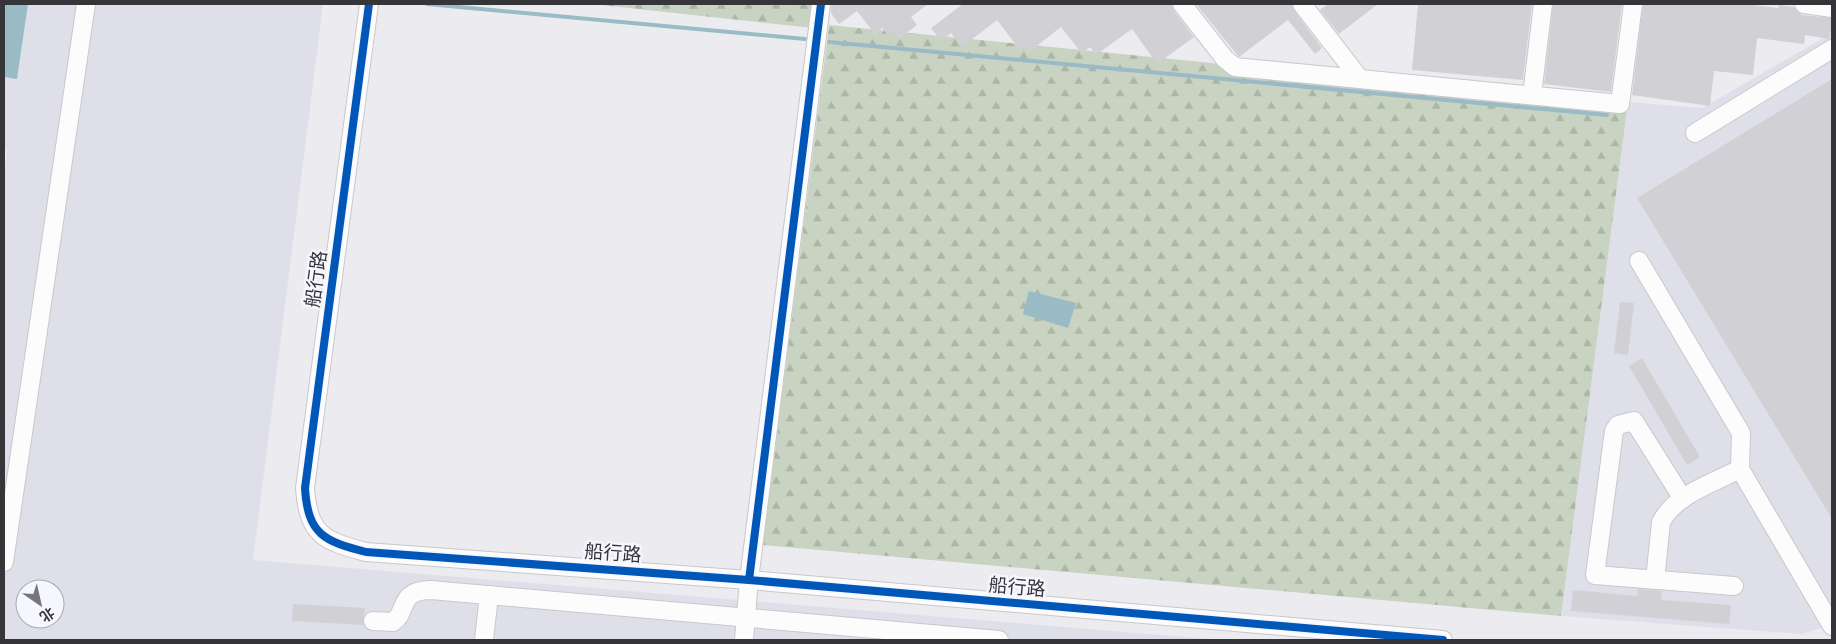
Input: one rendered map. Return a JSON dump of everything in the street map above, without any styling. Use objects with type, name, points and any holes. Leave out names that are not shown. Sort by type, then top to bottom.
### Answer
[{"type":"street","points":[[4,562],[86,4]]},
{"type":"street","name":"船行路","points":[[369,4],[305,488],[311,520],[322,536],[340,545],[366,552],[749,580],[1443,640]]},
{"type":"street","points":[[744,640],[749,580],[821,4]]},
{"type":"street","points":[[1182,4],[1225,60],[1235,67],[1620,104],[1633,4]]},
{"type":"street","points":[[1302,4],[1360,79]]},
{"type":"street","points":[[1532,95],[1543,4]]},
{"type":"street","points":[[1804,4],[1832,8]]},
{"type":"street","points":[[1695,133],[1832,49]]},
{"type":"street","points":[[1639,261],[1741,434],[1740,469],[1826,601],[1832,626]]},
{"type":"street","points":[[1683,499],[1634,421],[1618,425],[1614,431],[1595,575],[1734,586]]},
{"type":"street","points":[[1655,580],[1661,522],[1672,506],[1740,469]]},
{"type":"street","points":[[373,621],[390,623],[396,621],[403,603],[416,593],[424,590],[999,640]]},
{"type":"street","points":[[484,640],[489,595]]},
{"type":"shaded area","points":[[28,4],[323,4],[253,560],[1222,640],[4,640],[4,177],[7,150],[4,149],[4,77],[17,78]]},
{"type":"shaded area","points":[[1832,33],[1832,625],[1801,634],[1561,616],[1628,102],[1702,108]]},
{"type":"green space","points":[[592,4],[816,4],[813,28]]},
{"type":"green space","points":[[829,25],[1532,95],[1628,102],[1561,616],[763,545]]},
{"type":"water","points":[[4,4],[28,4],[17,79],[4,77]]},
{"type":"water","points":[[1029,291],[1076,303],[1068,328],[1023,314]]},
{"type":"building","points":[[831,4],[928,4],[911,17],[917,25],[899,39],[893,31],[888,35],[882,28],[875,34],[857,11],[839,24],[831,13]]},
{"type":"building","points":[[963,4],[1172,4],[1174,11],[1194,37],[1157,64],[1132,29],[1096,55],[1090,47],[1082,54],[1061,27],[1029,52],[1025,47],[1020,50],[997,20],[962,47],[951,33],[941,41],[931,28]]},
{"type":"building","points":[[1196,4],[1292,4],[1294,10],[1322,48],[1315,54],[1288,20],[1239,57]]},
{"type":"building","points":[[1328,4],[1378,4],[1339,34],[1320,10]]},
{"type":"building","points":[[1418,4],[1532,4],[1523,80],[1412,70]]},
{"type":"building","points":[[1553,4],[1622,4],[1611,92],[1544,84]]},
{"type":"building","points":[[1643,4],[1745,4],[1778,8],[1779,5],[1794,7],[1802,15],[1832,18],[1832,25],[1829,39],[1805,35],[1804,44],[1757,38],[1753,75],[1714,71],[1710,106],[1632,95]]},
{"type":"building","points":[[1832,79],[1832,519],[1637,198]]},
{"type":"building","points":[[1620,302],[1634,303],[1628,355],[1614,353]]},
{"type":"building","points":[[1642,358],[1700,457],[1687,465],[1629,366]]},
{"type":"building","points":[[1638,589],[1662,591],[1661,600],[1731,605],[1729,624],[1571,611],[1573,590],[1637,596]]},
{"type":"building","points":[[293,604],[365,608],[363,625],[292,621]]},
{"type":"waterway","points":[[427,4],[805,39]]},
{"type":"waterway","points":[[829,42],[1607,115]]},
{"type":"cycle path","points":[[369,4],[305,488],[310,516],[321,534],[329,539],[366,552],[749,580],[1443,640]]},
{"type":"cycle path","points":[[749,580],[821,4]]}]
